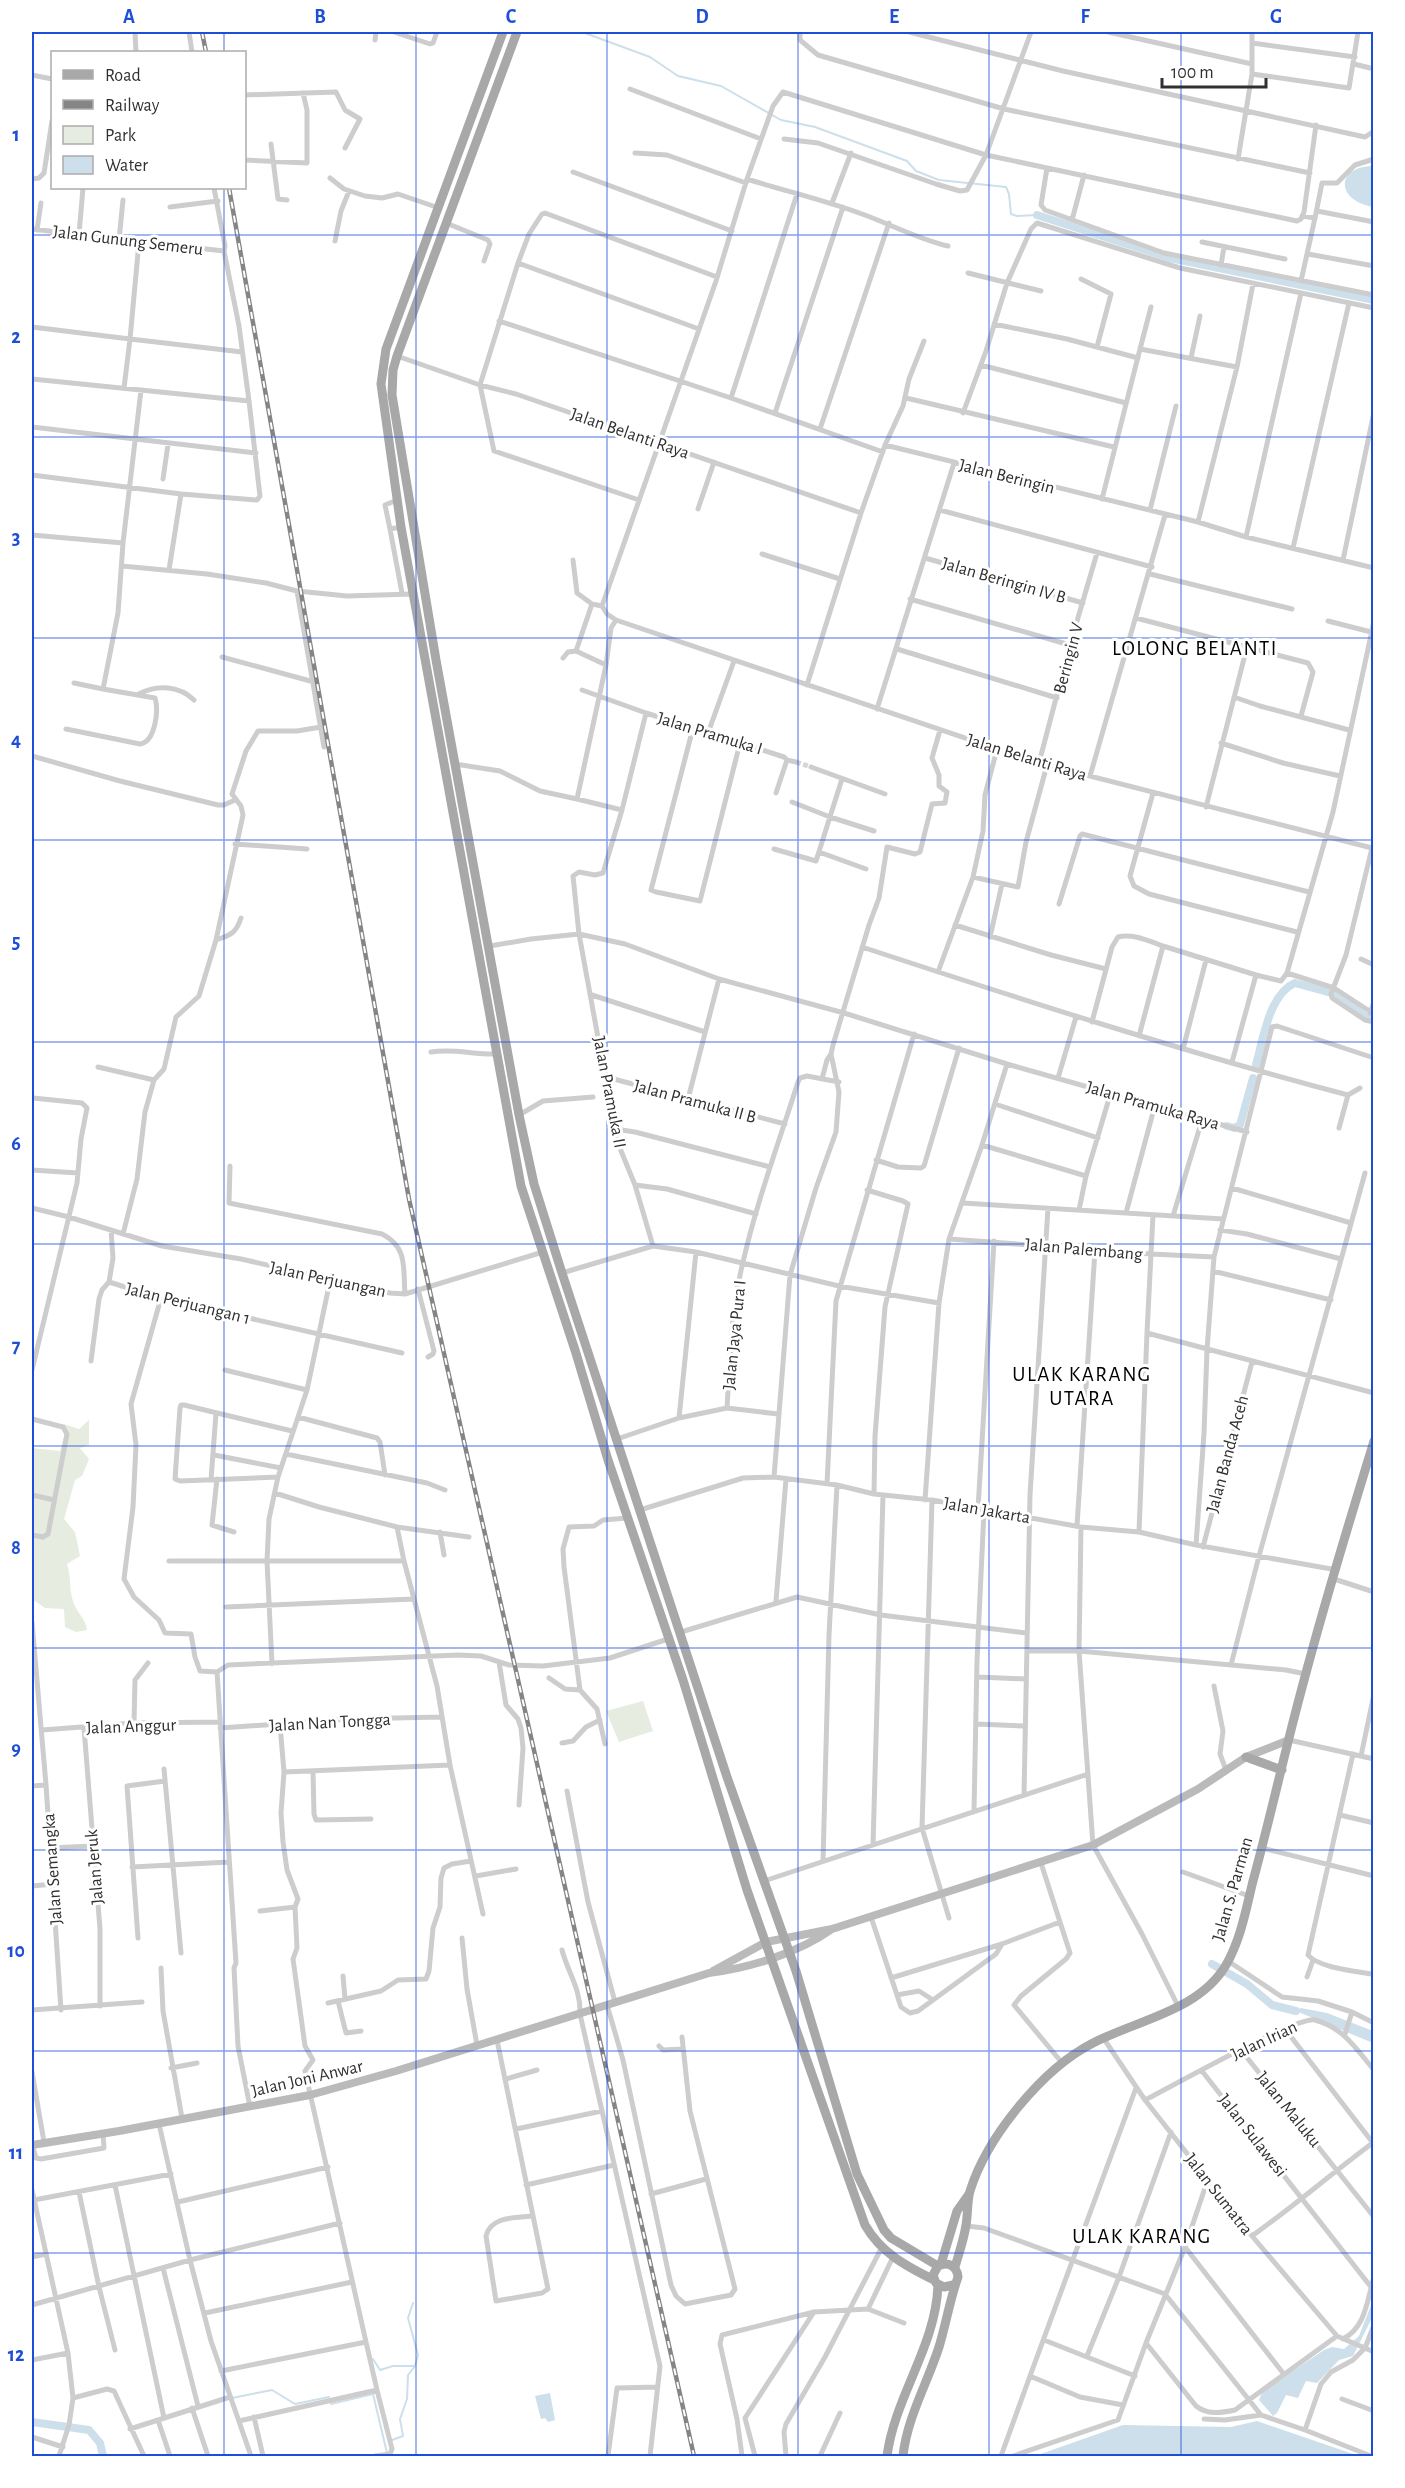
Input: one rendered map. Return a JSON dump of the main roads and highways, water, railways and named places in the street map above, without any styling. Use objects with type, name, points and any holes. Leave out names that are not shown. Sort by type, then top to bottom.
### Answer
[{"type":"main road","points":[[503,32],[386,349],[381,384],[401,527],[430,696],[460,840],[521,1186],[627,1518],[683,1680],[747,1890],[865,2225],[893,2257],[944,2288],[953,2285]]},
{"type":"main road","points":[[517,32],[397,356],[393,370],[392,395],[442,693],[490,946],[519,1115],[534,1184],[727,1777],[788,1951],[862,2186],[884,2230],[891,2238],[940,2265],[948,2264],[955,2267],[958,2277],[953,2285],[948,2318],[909,2426],[903,2457]]},
{"type":"main road","points":[[446,186],[458,190]]},
{"type":"main road","points":[[430,696],[442,693]]},
{"type":"main road","name":"Jalan S. Parman","points":[[955,2267],[966,2226],[969,2194],[980,2164],[993,2139],[1032,2092],[1063,2064],[1093,2043],[1196,1996],[1217,1977],[1227,1963],[1244,1921],[1306,1674],[1373,1445]]},
{"type":"main road","points":[[613,1475],[627,1470]]},
{"type":"main road","points":[[709,1973],[766,1942],[782,1937],[832,1929],[1093,1845],[1167,1806],[1246,1757],[1289,1740]]},
{"type":"main road","points":[[1246,1757],[1282,1770]]},
{"type":"main road","points":[[709,1973],[737,1969],[772,1957],[832,1929]]},
{"type":"main road","name":"Jalan Joni Anwar","points":[[32,2144],[102,2134],[310,2096],[709,1973]]},
{"type":"main road","points":[[887,2457],[898,2411],[931,2329],[937,2303],[934,2272],[940,2265],[957,2211],[969,2194]]},
{"type":"water","points":[[1374,166],[1373,207],[1351,197],[1346,191],[1345,184],[1347,177],[1353,171],[1361,167]]},
{"type":"water","points":[[1301,2008],[1327,2013],[1373,2031],[1373,2043],[1296,2011]]},
{"type":"water","points":[[1373,2300],[1373,2316],[1353,2356],[1339,2360],[1317,2383],[1306,2381],[1298,2398],[1286,2395],[1277,2413],[1273,2416],[1259,2400],[1262,2392],[1324,2350],[1332,2347],[1344,2349],[1359,2336]]},
{"type":"water","points":[[550,2393],[555,2420],[548,2422],[545,2418],[541,2419],[535,2396]]},
{"type":"water","points":[[1257,2421],[1359,2456],[1035,2456],[1123,2425],[1231,2427]]},
{"type":"waterway","points":[[582,32],[650,57],[678,76],[721,86],[781,120],[815,127],[907,161],[916,171],[939,180],[1006,187],[1011,214],[1037,215]]},
{"type":"waterway","points":[[1037,215],[1170,258],[1374,300]]},
{"type":"waterway","points":[[1256,1065],[1273,1007],[1286,989],[1295,983],[1335,994],[1366,1017],[1374,1019]]},
{"type":"waterway","points":[[1227,1126],[1234,1128],[1240,1125],[1253,1078]]},
{"type":"waterway","points":[[1212,1964],[1247,1984],[1272,2005],[1296,2011]]},
{"type":"waterway","points":[[392,2440],[403,2436],[400,2419],[407,2399],[408,2375],[415,2366],[418,2355],[408,2318],[413,2303]]},
{"type":"waterway","points":[[373,2359],[380,2370],[393,2366],[415,2366]]},
{"type":"waterway","points":[[232,2398],[272,2390],[295,2404],[329,2397]]},
{"type":"waterway","points":[[331,2404],[373,2394],[387,2453]]},
{"type":"waterway","points":[[32,2422],[89,2430],[100,2443],[103,2456]]},
{"type":"tunnel","points":[[796,762],[811,767]]},
{"type":"railway","points":[[202,32],[206,51]]},
{"type":"railway","points":[[229,189],[409,1199],[694,2456]]},
{"type":"district","name":"LOLONG BELANTI","points":[[1195,648]]},
{"type":"district","name":"ULAK KARANG UTARA","points":[[1082,1386]]},
{"type":"district","name":"ULAK KARANG","points":[[1142,2236]]}]
